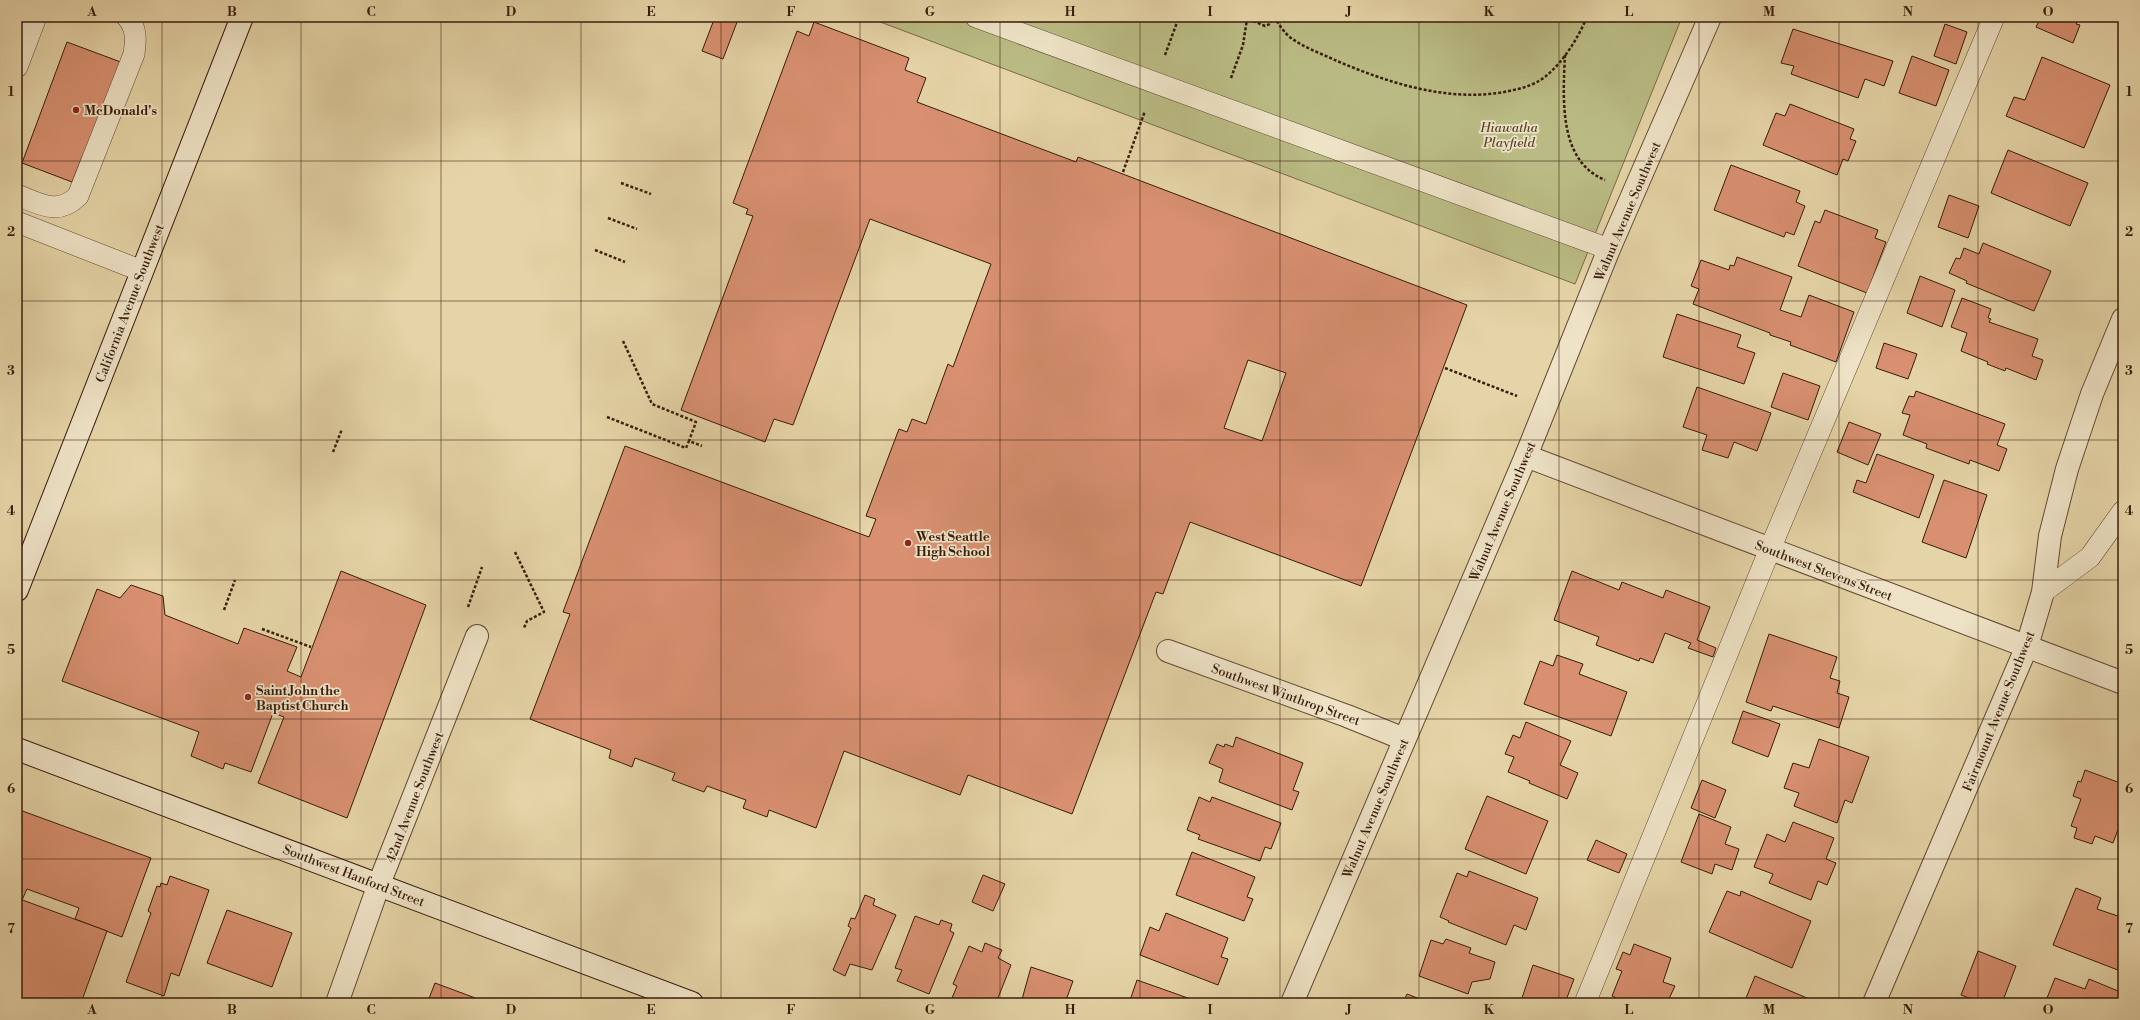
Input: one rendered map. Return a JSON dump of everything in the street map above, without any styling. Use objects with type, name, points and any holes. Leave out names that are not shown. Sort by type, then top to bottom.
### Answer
[{"type":"street","name":"California Avenue Southwest","points":[[17,590],[242,17]]},
{"type":"street","name":"Walnut Avenue Southwest","points":[[1292,1003],[1526,456],[1609,249],[1710,17]]},
{"type":"street","name":"Fairmount Avenue Southwest","points":[[1874,1003],[2027,646],[2043,592],[2050,536],[2067,470],[2092,394],[2123,319]]},
{"type":"street","name":"Southwest Stevens Street","points":[[1526,456],[2123,683]]},
{"type":"street","name":"42nd Avenue Southwest","points":[[337,1003],[379,884],[477,636]]},
{"type":"street","name":"Southwest Winthrop Street","points":[[1168,651],[1347,716],[1404,739]]},
{"type":"street","name":"Southwest Hanford Street","points":[[17,749],[692,1003]]},
{"type":"lane","points":[[17,67],[36,17]]},
{"type":"lane","points":[[17,195],[56,208],[72,202],[78,196],[134,54],[136,38],[132,23],[127,17]]},
{"type":"lane","points":[[976,17],[1609,249]]},
{"type":"lane","points":[[1585,1003],[1770,549],[1994,17]]},
{"type":"lane","points":[[17,222],[142,271]]},
{"type":"lane","points":[[2043,592],[2090,557],[2123,511]]},
{"type":"path","points":[[1164,60],[1179,17]]},
{"type":"path","points":[[1230,80],[1243,46],[1246,18],[1264,26],[1270,24],[1273,17],[1290,37],[1313,50],[1387,80],[1443,93],[1470,96],[1523,89],[1546,76],[1565,55],[1587,17]]},
{"type":"path","points":[[1565,55],[1563,101],[1567,126],[1576,154],[1583,166],[1593,175],[1611,182]]},
{"type":"path","points":[[1123,172],[1146,110]]},
{"type":"path","points":[[621,183],[651,194]]},
{"type":"path","points":[[608,218],[637,229]]},
{"type":"path","points":[[595,250],[625,262]]},
{"type":"path","points":[[607,418],[686,448],[696,422],[652,404],[622,341]]},
{"type":"path","points":[[1445,368],[1521,397]]},
{"type":"path","points":[[333,452],[342,429]]},
{"type":"path","points":[[689,441],[702,446]]},
{"type":"path","points":[[515,552],[544,612],[527,621],[524,628]]},
{"type":"path","points":[[468,607],[482,567]]},
{"type":"path","points":[[224,610],[235,580]]},
{"type":"path","points":[[262,629],[312,647]]},
{"type":"green space","name":"Hiawatha Playfield","points":[[867,17],[1682,17],[1575,284]]},
{"type":"building","points":[[715,17],[739,17],[723,59],[702,51]]},
{"type":"building","points":[[2041,17],[2079,17],[2076,24],[2080,25],[2073,43],[2036,27]]},
{"type":"building","points":[[814,22],[909,58],[905,70],[926,78],[917,102],[1076,162],[1078,157],[1467,305],[1361,586],[1190,522],[1163,594],[1156,592],[1072,814],[968,775],[960,795],[844,751],[816,828],[769,810],[767,817],[743,808],[746,800],[707,786],[704,792],[672,780],[675,773],[635,758],[632,767],[609,758],[611,750],[530,719],[570,614],[563,612],[625,446],[869,537],[876,519],[866,516],[899,429],[907,432],[912,419],[926,424],[948,364],[953,367],[991,264],[870,219],[793,425],[774,419],[765,442],[681,410],[753,216],[746,214],[748,209],[733,203],[797,31],[809,36]],"holes":[[[1248,360],[1286,373],[1262,441],[1224,428]]]},
{"type":"building","points":[[1945,24],[1967,32],[1956,64],[1934,56]]},
{"type":"building","points":[[1793,29],[1893,61],[1884,86],[1865,79],[1858,98],[1791,74],[1794,66],[1781,63]]},
{"type":"building","name":"McDonald's","points":[[67,42],[126,64],[91,158],[83,155],[72,182],[22,163]]},
{"type":"building","points":[[1912,56],[1949,70],[1936,106],[1899,93]]},
{"type":"building","points":[[2042,57],[2110,85],[2084,148],[2006,116],[2014,97],[2025,100]]},
{"type":"building","points":[[1790,104],[1854,129],[1850,139],[1856,141],[1848,161],[1843,159],[1837,175],[1763,145],[1776,113],[1785,116]]},
{"type":"building","points":[[2008,150],[2088,183],[2070,226],[1991,193]]},
{"type":"building","points":[[1731,165],[1800,191],[1796,202],[1805,206],[1794,235],[1786,232],[1784,237],[1714,210]]},
{"type":"building","points":[[1949,195],[1979,206],[1968,238],[1938,227]]},
{"type":"building","points":[[1825,210],[1878,230],[1875,238],[1886,242],[1867,293],[1798,266],[1815,221],[1820,223]]},
{"type":"building","points":[[1983,243],[2051,271],[2034,311],[1966,283],[1967,281],[1949,273],[1956,258],[1960,259],[1964,248],[1979,254]]},
{"type":"building","points":[[1737,257],[1792,277],[1780,310],[1801,317],[1809,295],[1854,312],[1836,362],[1790,345],[1791,342],[1770,335],[1770,333],[1693,304],[1699,289],[1691,286],[1701,260],[1729,270],[1730,265],[1734,266]]},
{"type":"building","points":[[1920,276],[1955,290],[1942,327],[1907,313]]},
{"type":"building","points":[[1962,298],[1991,309],[1988,318],[1991,319],[1989,322],[2038,339],[2032,356],[2043,360],[2036,380],[2006,368],[2005,371],[1961,351],[1967,333],[1951,327]]},
{"type":"building","points":[[1677,314],[1741,335],[1737,347],[1755,353],[1744,384],[1663,357]]},
{"type":"building","points":[[1884,343],[1917,354],[1908,379],[1876,368]]},
{"type":"building","points":[[1783,373],[1820,386],[1808,420],[1771,407]]},
{"type":"building","points":[[1697,387],[1771,413],[1757,451],[1734,442],[1728,458],[1702,450],[1707,435],[1683,427]]},
{"type":"building","points":[[1916,391],[2005,424],[1997,445],[2007,449],[1999,471],[1970,460],[1969,464],[1926,448],[1927,444],[1903,435],[1910,415],[1902,413],[1909,396],[1914,397]]},
{"type":"building","points":[[1849,422],[1881,434],[1868,465],[1837,452]]},
{"type":"building","points":[[1877,454],[1934,475],[1919,518],[1853,492],[1857,480],[1866,483]]},
{"type":"building","points":[[1944,480],[1987,495],[1966,558],[1922,542]]},
{"type":"building","name":"Saint John the Baptist Church","points":[[341,571],[426,605],[347,818],[258,783],[284,717],[273,713],[251,772],[225,763],[223,769],[191,756],[199,732],[62,681],[97,589],[120,598],[131,585],[163,596],[165,615],[238,644],[244,628],[297,647],[287,671],[301,677]]},
{"type":"building","points":[[1572,571],[1619,590],[1622,582],[1663,598],[1666,590],[1710,607],[1697,640],[1716,648],[1713,657],[1688,648],[1691,643],[1665,633],[1653,663],[1640,658],[1639,661],[1596,645],[1599,637],[1554,620]]},
{"type":"building","points":[[1769,634],[1837,657],[1830,678],[1840,681],[1837,693],[1849,697],[1839,728],[1773,706],[1771,711],[1746,702]]},
{"type":"building","points":[[1557,655],[1583,664],[1579,674],[1627,692],[1611,736],[1524,704],[1540,661],[1553,666]]},
{"type":"building","points":[[1743,711],[1780,724],[1768,757],[1732,743]]},
{"type":"building","points":[[1526,722],[1571,741],[1560,765],[1578,773],[1567,799],[1529,783],[1530,781],[1508,772],[1514,757],[1505,754],[1513,735],[1520,738]]},
{"type":"building","points":[[1236,737],[1303,763],[1293,790],[1299,792],[1292,810],[1219,782],[1223,769],[1209,763],[1217,744],[1224,747],[1225,744],[1233,747]]},
{"type":"building","points":[[1819,739],[1869,757],[1852,803],[1845,800],[1837,823],[1794,806],[1799,793],[1784,788],[1793,763],[1809,768]]},
{"type":"building","points":[[2085,770],[2123,784],[2123,816],[2113,843],[2095,836],[2092,844],[2074,838],[2077,828],[2071,826],[2081,799],[2073,796],[2078,781],[2081,782]]},
{"type":"building","points":[[1702,780],[1726,790],[1715,818],[1691,808]]},
{"type":"building","points":[[1487,796],[1548,821],[1526,874],[1465,849]]},
{"type":"building","points":[[1199,797],[1210,802],[1212,797],[1281,823],[1271,849],[1265,847],[1260,861],[1198,839],[1200,835],[1187,830]]},
{"type":"building","points":[[17,809],[151,858],[122,937],[75,919],[79,908],[27,889],[22,900],[17,898]]},
{"type":"building","points":[[1699,814],[1731,827],[1725,844],[1739,849],[1732,870],[1715,864],[1712,874],[1681,862]]},
{"type":"building","points":[[1793,822],[1834,838],[1826,859],[1836,863],[1827,885],[1818,881],[1811,900],[1769,883],[1773,874],[1754,867],[1767,834],[1785,842]]},
{"type":"building","points":[[1596,840],[1627,854],[1619,873],[1587,860]]},
{"type":"building","points":[[1192,852],[1255,877],[1247,897],[1253,899],[1244,921],[1176,895]]},
{"type":"building","points":[[1469,871],[1538,898],[1526,930],[1514,925],[1506,945],[1448,922],[1449,921],[1440,917],[1457,873],[1467,877]]},
{"type":"building","points":[[983,875],[1005,884],[993,911],[972,902]]},
{"type":"building","points":[[170,876],[209,890],[179,976],[171,973],[164,996],[126,982],[151,913],[148,911],[157,886],[160,887],[161,883],[167,885]]},
{"type":"building","points":[[2076,888],[2101,898],[2097,909],[2118,916],[2123,903],[2123,972],[2053,945]]},
{"type":"building","points":[[1727,891],[1740,896],[1741,891],[1811,921],[1792,968],[1709,932]]},
{"type":"building","points":[[865,895],[875,899],[873,905],[896,915],[872,970],[850,964],[845,976],[833,970],[851,928],[848,926],[851,918],[855,919]]},
{"type":"building","points":[[17,898],[107,931],[81,1003],[17,1003]]},
{"type":"building","points":[[227,910],[292,933],[272,987],[207,963]]},
{"type":"building","points":[[1166,913],[1228,938],[1221,957],[1228,959],[1218,985],[1140,955],[1150,927],[1159,931]]},
{"type":"building","points":[[915,916],[939,925],[941,920],[952,924],[950,931],[954,933],[929,994],[897,981],[902,970],[895,968]]},
{"type":"building","points":[[1446,939],[1471,948],[1469,953],[1495,962],[1490,979],[1472,982],[1468,994],[1419,976],[1431,940],[1443,944]]},
{"type":"building","points":[[985,943],[1002,950],[998,958],[1011,965],[996,1003],[953,1003],[955,999],[952,998],[957,986],[953,984],[969,946],[982,952]]},
{"type":"building","points":[[1634,944],[1671,958],[1663,982],[1675,986],[1667,1003],[1627,1003],[1612,996],[1622,971],[1616,969],[1623,952],[1630,955]]},
{"type":"building","points":[[1978,951],[2016,966],[2002,1003],[1983,1003],[1961,995]]},
{"type":"building","points":[[1533,965],[1574,979],[1565,1003],[1535,1003],[1522,998]]},
{"type":"building","points":[[1031,967],[1073,981],[1065,1003],[1021,1003]]},
{"type":"building","points":[[1755,976],[1807,998],[1805,1003],[1744,1003]]},
{"type":"building","points":[[2055,978],[2085,989],[2089,979],[2123,993],[2123,1003],[2045,1003]]},
{"type":"building","points":[[1137,980],[1202,1003],[1129,1003]]},
{"type":"building","points":[[435,983],[478,999],[476,1003],[424,1003],[425,1000],[428,1001]]},
{"type":"building","points":[[1407,994],[1430,1003],[1403,1003]]},
{"type":"building","points":[[149,998],[163,1003],[147,1003]]},
{"type":"place","name":"McDonald's","points":[[76,110]]},
{"type":"place","name":"West Seattle High School","points":[[908,543]]},
{"type":"place","name":"Saint John the Baptist Church","points":[[248,697]]}]
